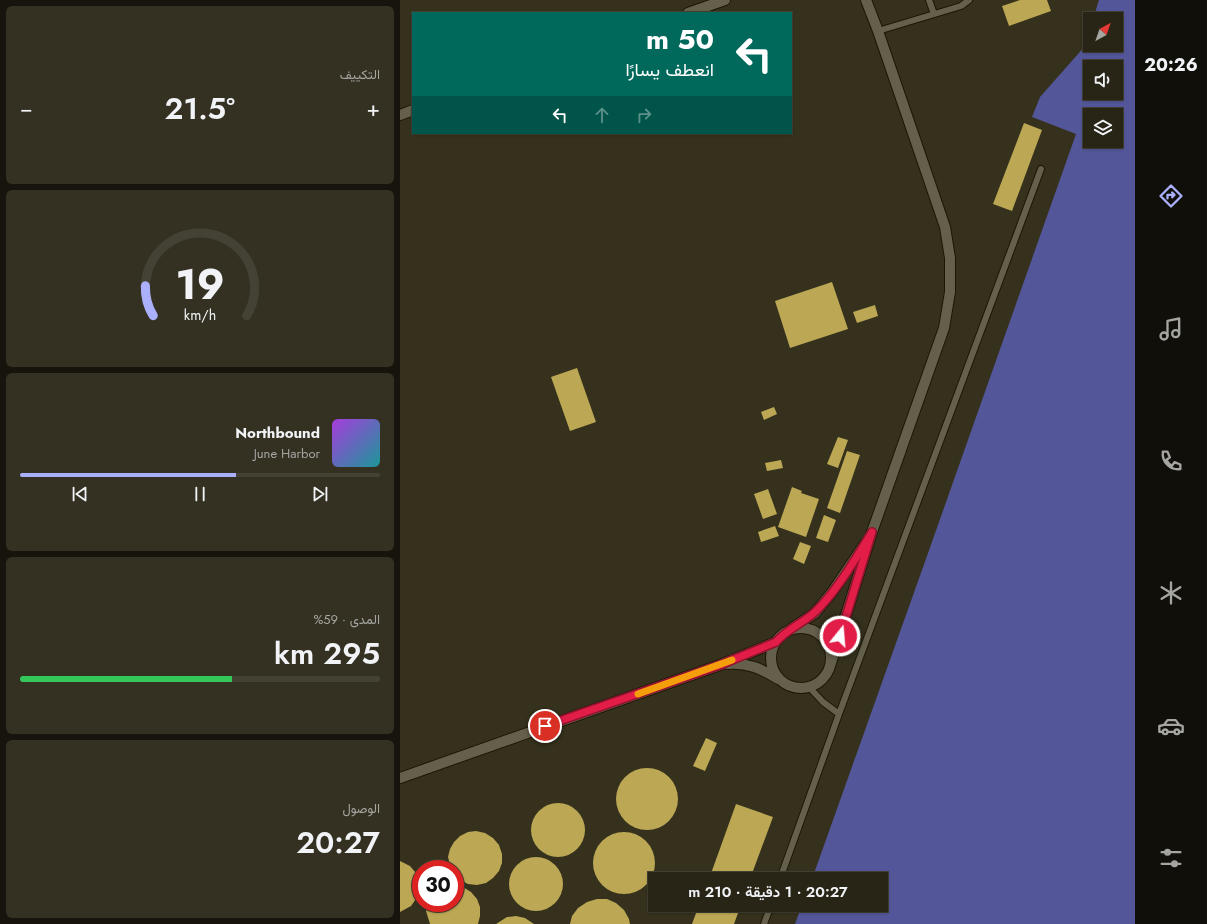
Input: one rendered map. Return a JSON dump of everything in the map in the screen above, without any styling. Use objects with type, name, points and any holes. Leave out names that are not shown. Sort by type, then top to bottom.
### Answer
[{"type":"street","points":[[691,12],[725,0]]},
{"type":"street","points":[[720,665],[736,663],[751,665],[766,671],[793,688],[801,689],[809,688],[823,680],[828,673],[872,532],[944,328],[950,285],[950,258],[945,227],[866,0]]},
{"type":"street","points":[[400,115],[412,110]]},
{"type":"street","points":[[400,778],[720,665],[776,642],[787,632],[815,612],[833,591],[872,532]]},
{"type":"street","points":[[787,632],[806,628],[816,632],[824,638],[829,646],[831,656],[830,666]]},
{"type":"street","points":[[776,642],[772,651],[771,661],[774,671],[779,679]]},
{"type":"lane","points":[[929,0],[934,14]]},
{"type":"lane","points":[[878,31],[961,6],[969,0]]},
{"type":"lane","points":[[783,872],[839,714],[1041,169]]},
{"type":"lane","points":[[809,688],[823,702],[839,714]]},
{"type":"lane","points":[[764,924],[768,912]]},
{"type":"water","points":[[1099,0],[1135,0],[1135,924],[795,924],[799,912],[888,912],[888,872],[814,872],[1076,134],[1032,117],[1040,97],[1083,48],[1083,52],[1123,52],[1123,12],[1095,12]]},
{"type":"building","points":[[1020,0],[1047,0],[1051,11],[1009,26],[1002,6]]},
{"type":"building","points":[[1024,123],[1042,130],[1012,211],[993,204]]},
{"type":"building","points":[[832,282],[848,329],[790,348],[775,301]]},
{"type":"building","points":[[875,305],[878,316],[857,323],[853,312]]},
{"type":"building","points":[[577,368],[596,422],[570,431],[551,377]]},
{"type":"building","points":[[774,407],[777,414],[764,420],[761,412]]},
{"type":"building","points":[[838,437],[848,440],[838,468],[827,464]]},
{"type":"building","points":[[847,451],[860,455],[840,513],[827,508]]},
{"type":"building","points":[[781,460],[783,468],[767,471],[765,463]]},
{"type":"building","points":[[792,487],[802,491],[801,493],[819,499],[806,537],[778,527]]},
{"type":"building","points":[[768,489],[777,514],[763,519],[754,494]]},
{"type":"building","points":[[824,515],[836,520],[828,542],[816,538]]},
{"type":"building","points":[[775,526],[779,536],[761,542],[758,532]]},
{"type":"building","points":[[800,542],[811,546],[804,564],[793,559]]},
{"type":"building","points":[[706,738],[717,743],[705,771],[693,766]]},
{"type":"building","points":[[647,768],[659,771],[669,777],[675,787],[678,799],[675,811],[669,821],[659,827],[647,830],[635,827],[625,821],[619,811],[616,799],[619,787],[625,777],[635,771]]},
{"type":"building","points":[[558,803],[568,805],[577,811],[583,820],[585,830],[583,840],[577,849],[568,855],[558,857],[548,855],[539,849],[533,840],[531,830],[533,820],[539,811],[548,805]]},
{"type":"building","points":[[736,804],[773,817],[753,872],[712,872]]},
{"type":"building","points":[[476,831],[485,833],[493,838],[499,845],[502,854],[502,863],[499,871],[486,883],[477,885],[464,882],[464,860],[449,860],[450,849],[454,842],[460,836],[468,832]]},
{"type":"building","points":[[624,832],[636,835],[646,841],[654,857],[654,869],[653,872],[648,872],[648,882],[646,885],[636,891],[624,894],[612,891],[602,885],[596,875],[593,863],[596,851],[602,841],[612,835]]},
{"type":"building","points":[[536,857],[546,859],[555,865],[561,874],[563,884],[561,894],[555,903],[546,909],[536,911],[526,909],[517,903],[511,894],[509,884],[511,874],[517,865],[526,859]]},
{"type":"building","points":[[400,861],[412,868],[412,905],[400,912]]},
{"type":"building","points":[[464,888],[471,892],[477,899],[480,907],[478,924],[430,924],[426,912],[464,912]]},
{"type":"building","points":[[597,899],[607,899],[616,903],[624,910],[630,924],[570,924],[572,916],[578,908],[587,902]]},
{"type":"building","points":[[696,912],[738,912],[734,924],[692,924]]},
{"type":"building","points":[[516,916],[525,918],[534,924],[496,924],[507,917]]},
{"type":"slow traffic","points":[[638,694],[732,660]]},
{"type":"route","points":[[545,726],[720,665],[776,642],[781,636],[815,612],[833,591],[872,532],[840,636]]}]
